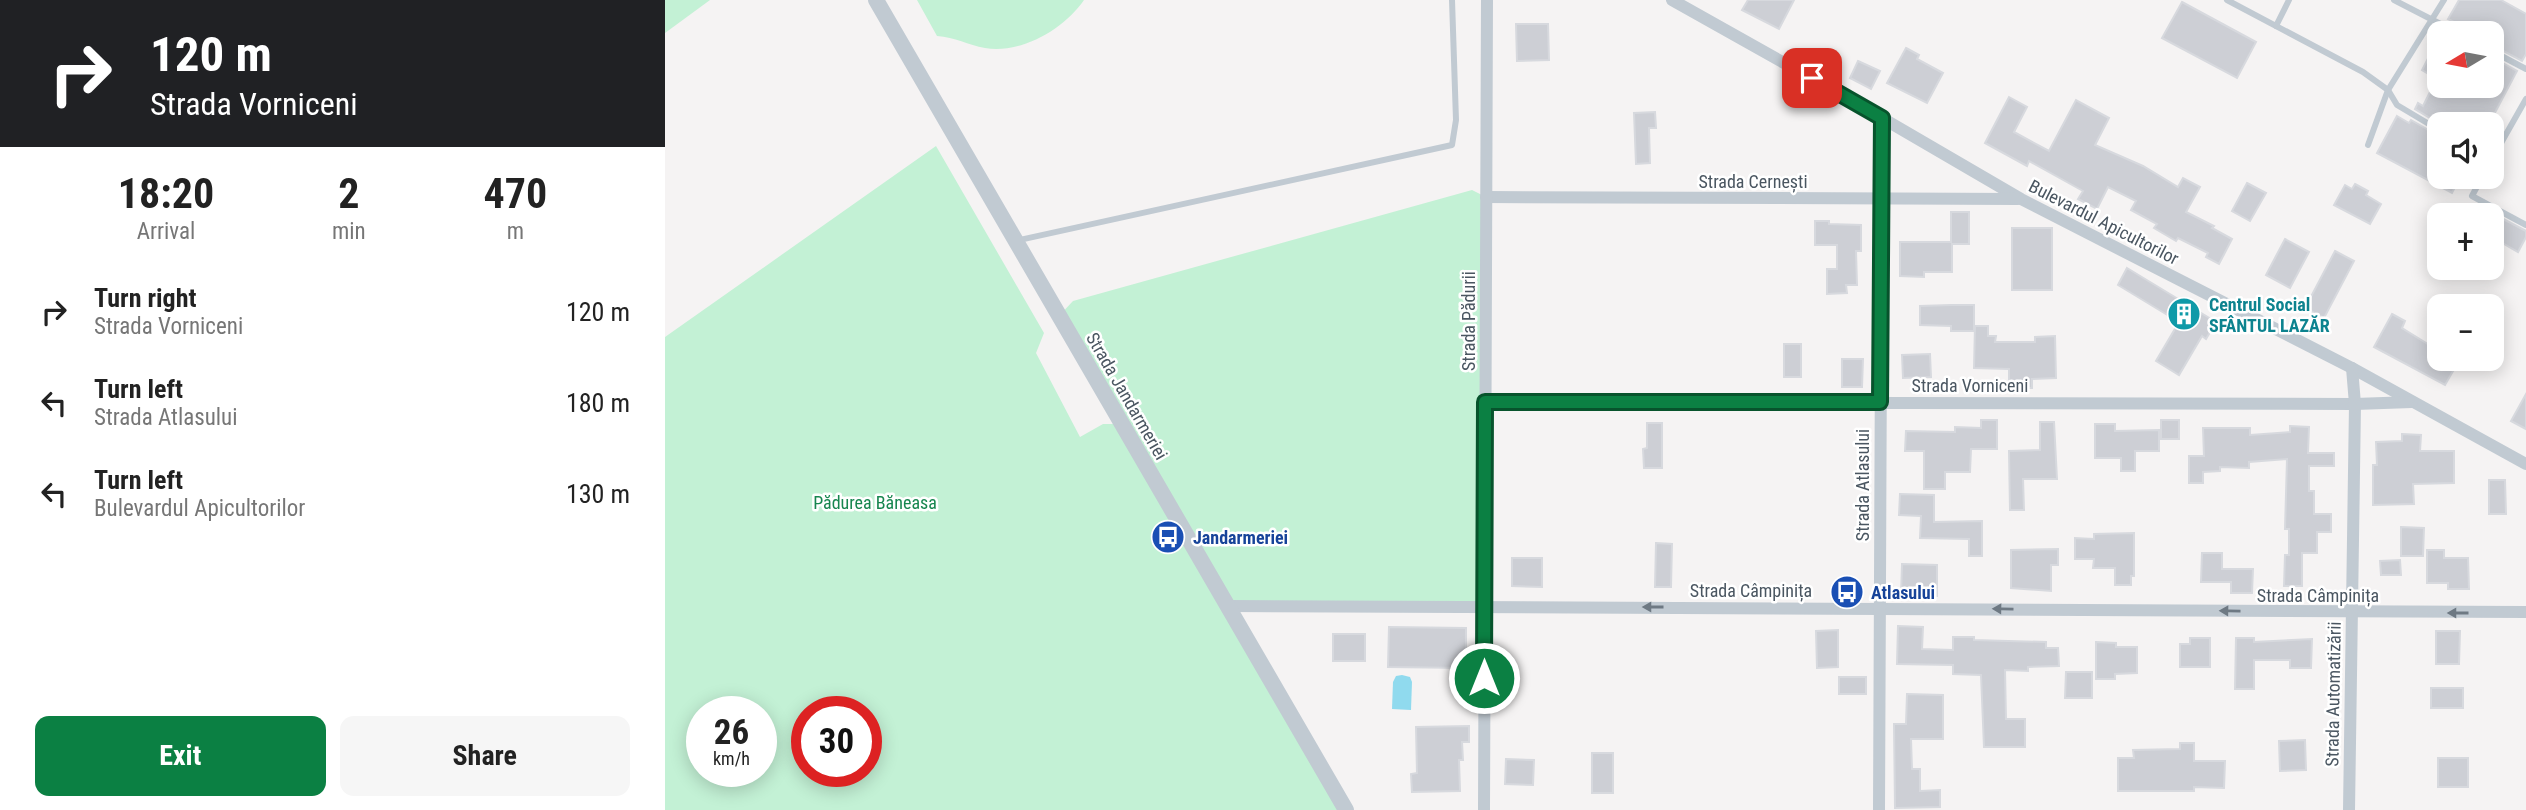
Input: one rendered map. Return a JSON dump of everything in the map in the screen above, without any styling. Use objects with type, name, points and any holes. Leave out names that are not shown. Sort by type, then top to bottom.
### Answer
[{"type":"street","name":"Strada Jandarmeriei","points":[[876,0],[1346,810]]},
{"type":"street","name":"Strada Pădurii","points":[[1484,810],[1487,0]]},
{"type":"street","name":"Bulevardul Apicultorilor","points":[[1672,0],[2021,199],[2352,368],[2526,464]]},
{"type":"street","name":"Strada Atlasului","points":[[1879,810],[1882,118]]},
{"type":"street","name":"Strada Cernești","points":[[1486,197],[2021,199]]},
{"type":"street","name":"Strada Automatizării","points":[[2349,810],[2355,404],[2352,368]]},
{"type":"street","name":"Strada Vorniceni","points":[[1485,402],[2413,402]]},
{"type":"street","name":"Strada Câmpinița","points":[[1229,606],[2526,612]]},
{"type":"lane","points":[[1014,241],[1452,145],[1456,120],[1453,0]]},
{"type":"lane","points":[[2227,0],[2363,72],[2388,90],[2397,105],[2427,123]]},
{"type":"lane","points":[[2276,26],[2289,0]]},
{"type":"lane","points":[[2394,0],[2432,20]]},
{"type":"lane","points":[[2368,145],[2388,90],[2444,0]]},
{"type":"lane","points":[[2504,57],[2526,69]]},
{"type":"lane","points":[[2504,140],[2524,108],[2526,99]]},
{"type":"lane","points":[[2476,189],[2472,196],[2526,225]]},
{"type":"green space","points":[[665,0],[710,0],[665,33]]},
{"type":"green space","points":[[917,0],[1084,0],[1076,11],[1054,30],[1027,43],[999,49],[937,36]]},
{"type":"green space","name":"Pădurea Băneasa","points":[[936,146],[1044,333],[1036,353],[1080,437],[1103,424],[1119,424],[1058,317],[1073,301],[1472,190],[1486,197],[1484,607],[1229,606],[1346,810],[665,810],[665,337]]},
{"type":"water","points":[[1396,676],[1410,677],[1412,682],[1411,710],[1392,709],[1393,682]]},
{"type":"building","points":[[1748,0],[1794,0],[1779,29],[1742,10]]},
{"type":"building","points":[[2459,0],[2501,0],[2526,14],[2526,54],[2522,61],[2504,51],[2504,21],[2448,19]]},
{"type":"building","points":[[2182,2],[2256,42],[2237,78],[2162,38]]},
{"type":"building","points":[[1516,24],[1548,24],[1549,60],[1517,61]]},
{"type":"building","points":[[1906,48],[1919,55],[1917,59],[1943,73],[1927,103],[1887,83]]},
{"type":"building","points":[[2427,60],[2427,73],[2422,70]]},
{"type":"building","points":[[1858,61],[1880,71],[1871,89],[1850,78]]},
{"type":"building","points":[[2504,64],[2517,71],[2504,96]]},
{"type":"building","points":[[2009,97],[2027,107],[2014,132],[2049,151],[2076,100],[2109,118],[2095,145],[2143,166],[2178,187],[2183,178],[2200,187],[2186,212],[2232,239],[2219,264],[2206,257],[2208,253],[2178,238],[2176,241],[2154,228],[2157,224],[2131,210],[2136,201],[2108,187],[2097,209],[2078,199],[2083,191],[2029,161],[2027,166],[1985,143]]},
{"type":"building","points":[[2427,98],[2503,98],[2495,112],[2427,112],[2427,116],[2415,109],[2418,103],[2423,106]]},
{"type":"building","points":[[1655,112],[1656,128],[1649,128],[1650,163],[1636,164],[1634,113]]},
{"type":"building","points":[[2397,116],[2409,123],[2411,120],[2427,129],[2427,180],[2377,153]]},
{"type":"building","points":[[2247,183],[2266,193],[2250,221],[2232,211]]},
{"type":"building","points":[[2355,184],[2368,191],[2366,195],[2381,204],[2370,224],[2334,205],[2345,185],[2352,189]]},
{"type":"building","points":[[1951,212],[1969,212],[1969,244],[1952,244],[1952,272],[1924,272],[1924,277],[1900,276],[1900,242],[1951,242]]},
{"type":"building","points":[[2504,219],[2526,231],[2526,237],[2518,252],[2504,244]]},
{"type":"building","points":[[1815,221],[1861,225],[1861,251],[1856,251],[1857,285],[1846,285],[1847,293],[1827,294],[1827,269],[1837,269],[1837,245],[1815,245]]},
{"type":"building","points":[[2012,228],[2052,228],[2052,290],[2012,290]]},
{"type":"building","points":[[2285,239],[2309,252],[2290,288],[2266,275]]},
{"type":"building","points":[[2335,251],[2354,261],[2324,318],[2305,308]]},
{"type":"building","name":"Centrul Social SFÂNTUL LAZĂR","points":[[2127,268],[2216,322],[2206,339],[2202,336],[2179,375],[2156,361],[2179,322],[2118,285]]},
{"type":"building","points":[[1974,305],[1974,331],[1951,331],[1951,326],[1920,325],[1920,306]]},
{"type":"building","points":[[2392,314],[2405,321],[2402,328],[2427,344],[2427,371],[2453,371],[2445,385],[2374,347]]},
{"type":"building","points":[[1975,326],[1988,326],[1988,336],[1996,336],[1995,342],[2035,342],[2035,337],[2055,336],[2056,378],[2032,379],[2032,388],[2009,388],[2009,369],[1974,368]]},
{"type":"building","points":[[1784,344],[1801,344],[1801,377],[1784,377]]},
{"type":"building","points":[[1930,354],[1931,377],[1903,378],[1902,355]]},
{"type":"building","points":[[1842,359],[1863,359],[1862,387],[1842,387]]},
{"type":"building","points":[[2526,394],[2526,429],[2511,421]]},
{"type":"building","points":[[1981,420],[1997,420],[1997,449],[1971,449],[1970,472],[1945,472],[1945,489],[1924,489],[1924,451],[1905,451],[1906,431],[1955,432],[1955,427],[1981,428]]},
{"type":"building","points":[[2161,420],[2179,420],[2179,439],[2161,439]]},
{"type":"building","points":[[2040,422],[2054,422],[2057,479],[2023,479],[2024,510],[2010,510],[2009,451],[2040,450]]},
{"type":"building","points":[[1647,423],[1662,423],[1662,468],[1644,468],[1643,449],[1647,448]]},
{"type":"building","points":[[2095,424],[2115,424],[2115,431],[2159,430],[2159,451],[2135,451],[2135,471],[2121,471],[2121,458],[2095,458]]},
{"type":"building","points":[[2290,426],[2309,427],[2308,453],[2334,453],[2334,466],[2309,466],[2309,491],[2314,491],[2314,514],[2331,514],[2331,532],[2317,532],[2317,553],[2302,553],[2302,586],[2284,586],[2285,555],[2289,555],[2289,529],[2285,529],[2287,459],[2249,462],[2249,468],[2220,467],[2220,471],[2203,472],[2203,483],[2189,483],[2189,456],[2204,456],[2203,428],[2250,428],[2250,435],[2290,432]]},
{"type":"building","points":[[2402,434],[2421,435],[2420,451],[2454,451],[2454,483],[2413,484],[2414,504],[2373,505],[2376,442],[2402,441]]},
{"type":"building","points":[[2489,480],[2505,480],[2506,514],[2489,514]]},
{"type":"building","points":[[1900,494],[1934,495],[1934,522],[1982,521],[1982,556],[1969,556],[1969,539],[1920,538],[1921,516],[1899,515]]},
{"type":"building","points":[[2401,527],[2424,528],[2423,556],[2401,556]]},
{"type":"building","points":[[2134,533],[2134,576],[2131,576],[2131,585],[2115,585],[2115,568],[2093,568],[2094,559],[2075,559],[2075,538],[2094,539],[2094,534]]},
{"type":"building","points":[[1656,543],[1672,544],[1671,587],[1655,587]]},
{"type":"building","points":[[2058,549],[2058,565],[2051,565],[2051,591],[2011,588],[2011,550]]},
{"type":"building","points":[[2427,550],[2444,550],[2444,558],[2468,558],[2469,589],[2448,589],[2448,583],[2427,583]]},
{"type":"building","points":[[2202,553],[2222,553],[2222,569],[2253,569],[2252,593],[2231,593],[2231,582],[2201,582]]},
{"type":"building","points":[[1512,558],[1542,558],[1542,587],[1512,586]]},
{"type":"building","points":[[2400,560],[2401,575],[2381,575],[2380,561]]},
{"type":"building","points":[[1902,564],[1937,565],[1937,596],[1901,595]]},
{"type":"building","points":[[1898,626],[1923,627],[1922,649],[1953,650],[1953,637],[2046,642],[2046,648],[2058,648],[2059,666],[2028,667],[2028,671],[2005,670],[2006,719],[2025,719],[2025,747],[1984,747],[1981,675],[1953,674],[1953,665],[1897,664]]},
{"type":"building","points":[[1389,627],[1466,628],[1466,668],[1388,667]]},
{"type":"building","points":[[1838,630],[1838,667],[1817,668],[1816,631]]},
{"type":"building","points":[[2436,631],[2460,631],[2459,664],[2436,664]]},
{"type":"building","points":[[1333,634],[1365,634],[1365,661],[1333,661]]},
{"type":"building","points":[[2190,638],[2210,638],[2210,667],[2180,667],[2180,644],[2190,644]]},
{"type":"building","points":[[2236,638],[2254,638],[2254,642],[2312,639],[2311,668],[2290,668],[2290,660],[2254,660],[2254,689],[2235,689]]},
{"type":"building","points":[[2096,642],[2116,643],[2116,647],[2137,647],[2137,673],[2115,674],[2115,679],[2096,679]]},
{"type":"building","points":[[2066,672],[2092,672],[2092,698],[2065,698]]},
{"type":"building","points":[[1839,677],[1866,677],[1866,694],[1839,694]]},
{"type":"building","points":[[2431,688],[2463,688],[2463,708],[2431,708]]},
{"type":"building","points":[[1907,694],[1943,695],[1943,739],[1911,739],[1912,769],[1920,769],[1920,791],[1940,790],[1940,807],[1895,808],[1894,724],[1906,724]]},
{"type":"building","points":[[1469,726],[1469,742],[1462,742],[1463,760],[1459,760],[1460,791],[1412,792],[1411,774],[1417,773],[1416,727]]},
{"type":"building","points":[[2305,740],[2306,770],[2280,771],[2279,741]]},
{"type":"building","points":[[2180,743],[2194,743],[2194,761],[2225,761],[2224,788],[2194,787],[2194,791],[2118,791],[2118,758],[2134,758],[2133,750],[2180,749]]},
{"type":"building","points":[[1592,753],[1613,753],[1613,793],[1592,793]]},
{"type":"building","points":[[2438,758],[2468,758],[2468,787],[2438,787]]},
{"type":"building","points":[[1506,759],[1534,760],[1533,785],[1505,784]]},
{"type":"place","name":"Centrul Social SFÂNTUL LAZĂR","points":[[2184,314]]},
{"type":"place","name":"Jandarmeriei","points":[[1168,537]]},
{"type":"place","name":"Atlasului","points":[[1847,592]]},
{"type":"route","points":[[1484,678],[1485,402],[1880,402],[1882,118],[1812,78]]}]
